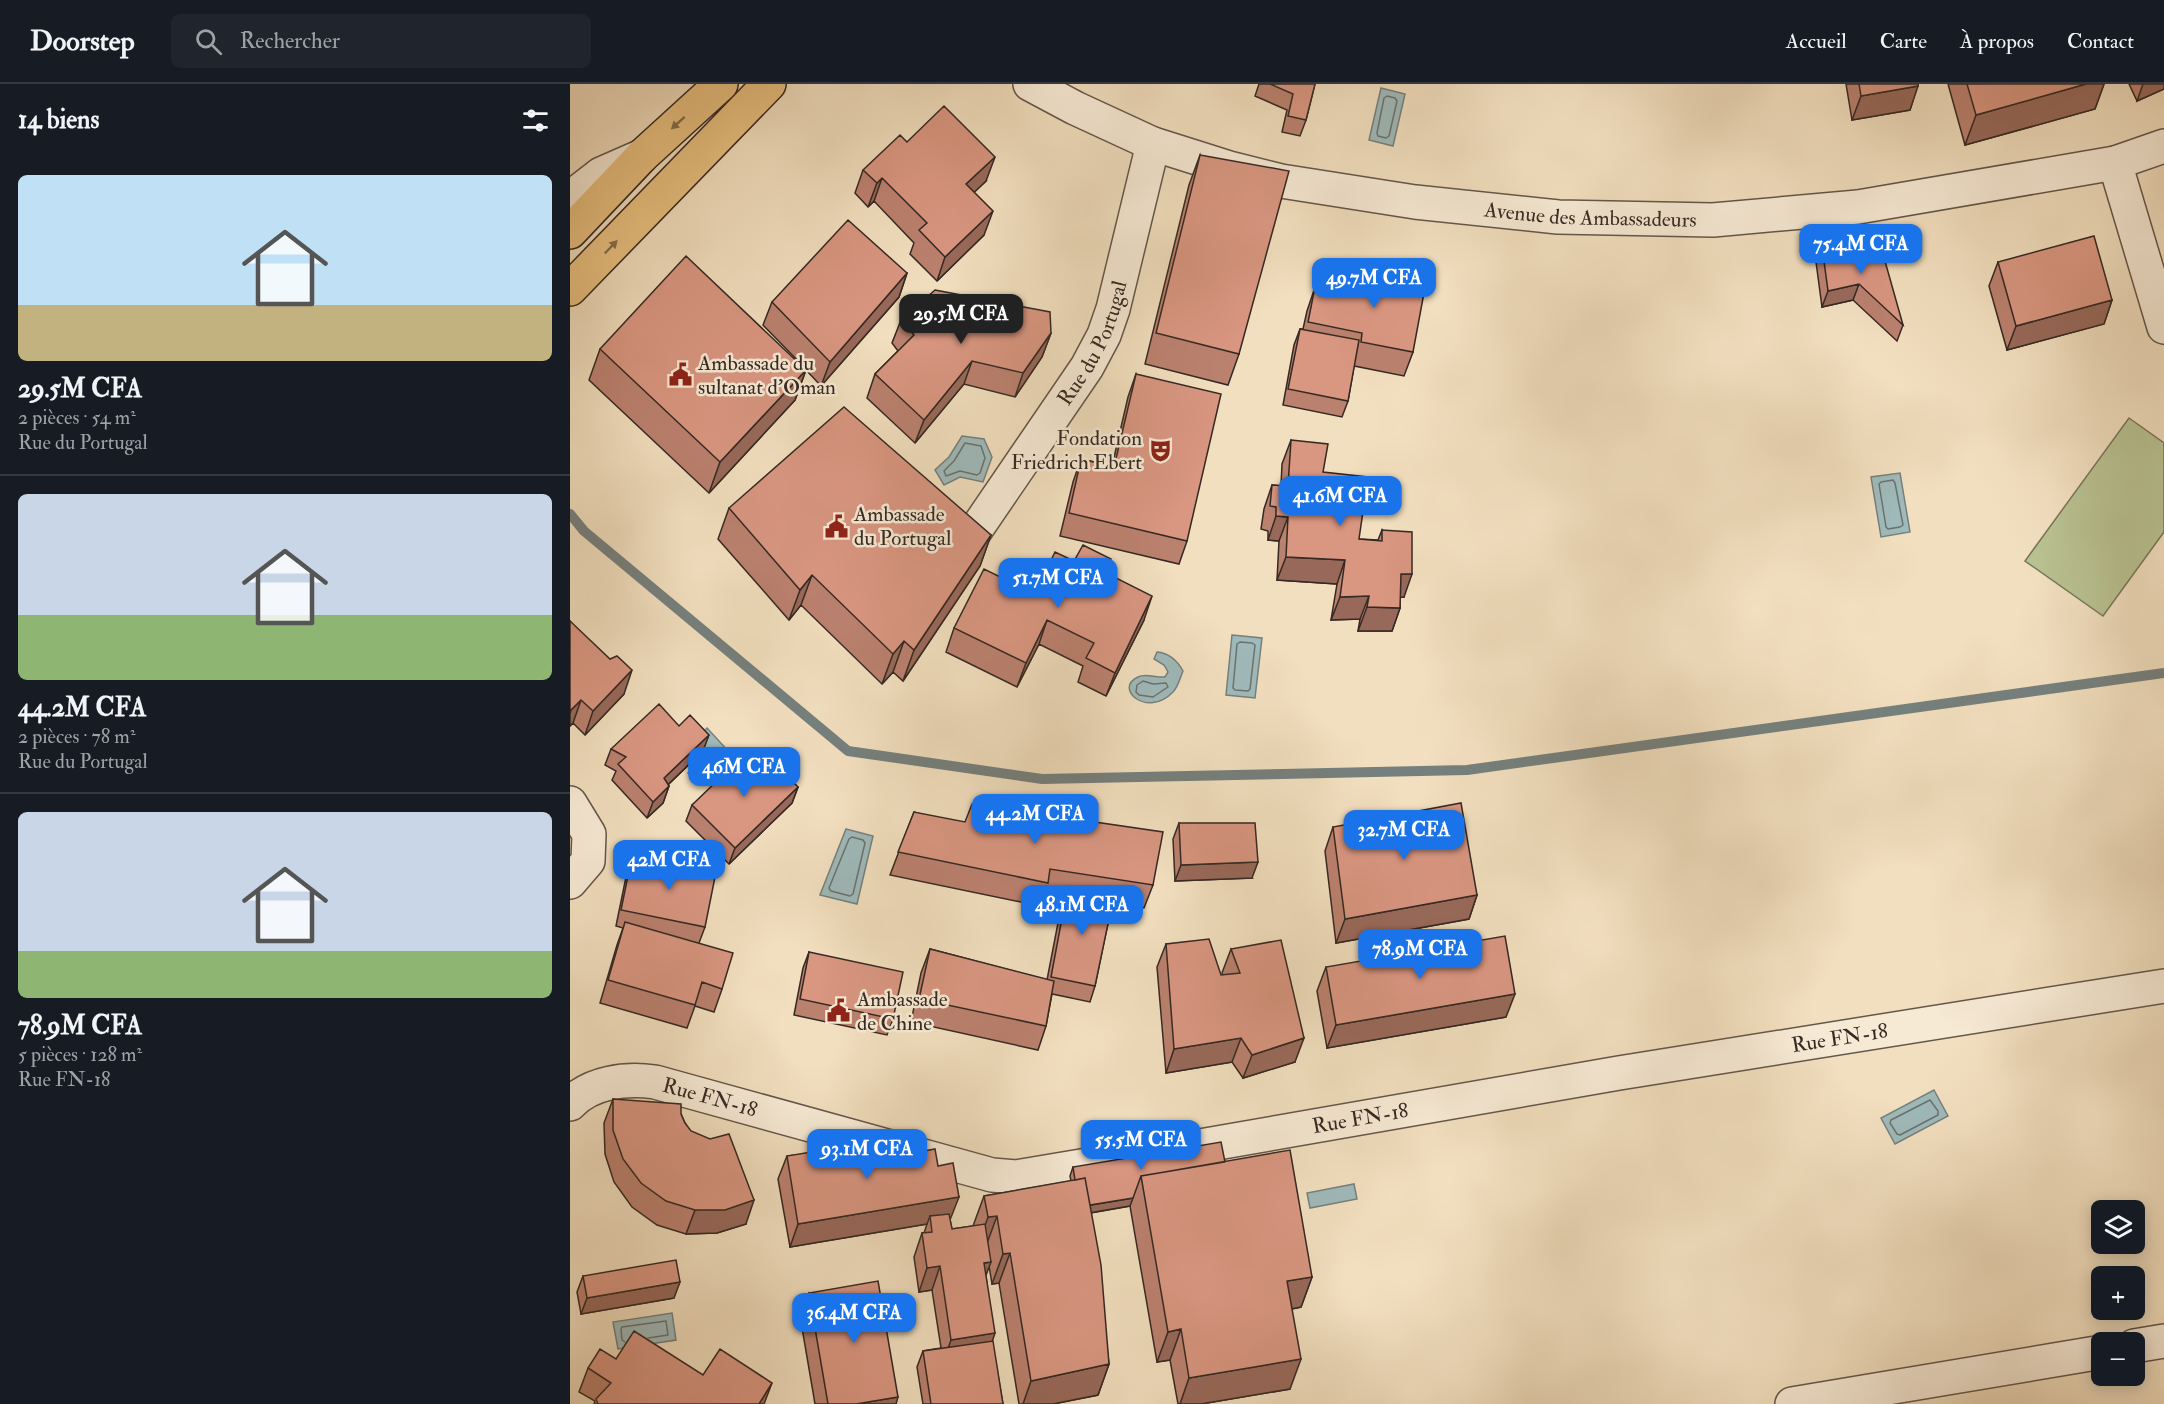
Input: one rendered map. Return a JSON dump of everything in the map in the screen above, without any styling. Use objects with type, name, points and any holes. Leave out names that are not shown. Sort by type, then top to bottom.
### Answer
[{"type":"highway","points":[[570,289],[768,84]]},
{"type":"highway","points":[[570,232],[705,90]]},
{"type":"street","name":"Avenue des Ambassadeurs","points":[[1030,84],[1075,108],[1153,144],[1229,168],[1281,181],[1415,202],[1558,217],[1713,220],[1858,207],[2115,163],[2164,146]]},
{"type":"street","name":"Rue du Portugal","points":[[962,550],[1087,367],[1104,335],[1113,309],[1153,144]]},
{"type":"street","points":[[570,198],[602,174],[642,156]]},
{"type":"street","points":[[2115,163],[2164,327]]},
{"type":"street","points":[[570,803],[589,834],[589,843],[588,861],[570,882]]},
{"type":"street","name":"Rue FN-18","points":[[570,1104],[579,1094],[596,1086],[634,1079],[655,1082],[992,1175],[1016,1177],[1630,1071],[2164,986]]},
{"type":"street","points":[[2145,1344],[2164,1341]]},
{"type":"street","points":[[1792,1404],[1900,1395],[2091,1354]]},
{"type":"green space","points":[[2129,418],[2164,443],[2164,532],[2103,616],[2025,561]]},
{"type":"water","points":[[1381,88],[1405,94],[1393,146],[1369,140]]},
{"type":"water","points":[[962,436],[984,439],[992,457],[983,482],[960,477],[944,485],[935,470],[949,457]]},
{"type":"water","points":[[1900,473],[1910,532],[1881,537],[1871,477]]},
{"type":"water","points":[[1232,635],[1262,638],[1255,698],[1226,695]]},
{"type":"water","points":[[1157,652],[1172,658],[1183,671],[1178,685],[1163,700],[1153,703],[1144,702],[1136,699],[1129,688],[1131,682],[1141,676],[1165,677],[1168,672],[1164,665],[1154,659]]},
{"type":"water","points":[[707,728],[730,753],[698,783],[688,773],[708,754],[695,740]]},
{"type":"water","points":[[846,829],[873,836],[857,904],[820,895]]},
{"type":"water","points":[[1934,1090],[1948,1116],[1895,1144],[1881,1118]]},
{"type":"water","points":[[1354,1184],[1357,1199],[1310,1208],[1307,1193]]},
{"type":"water","points":[[672,1313],[676,1340],[618,1349],[613,1322]]},
{"type":"building","points":[[1270,84],[1315,84],[1306,120],[1288,116],[1293,94]]},
{"type":"building","points":[[1859,84],[1918,84],[1918,86],[1861,96]]},
{"type":"building","points":[[1967,84],[2086,84],[1976,115]]},
{"type":"building","points":[[944,106],[995,157],[966,184],[993,211],[945,257],[919,230],[927,223],[882,178],[877,183],[863,170],[900,135],[907,142]]},
{"type":"building","points":[[1200,155],[1289,171],[1239,354],[1156,333]]},
{"type":"building","points":[[848,220],[907,273],[830,362],[772,302]]},
{"type":"building","points":[[2094,236],[2112,300],[2016,326],[1998,262]]},
{"type":"building","points":[[1822,246],[1883,254],[1903,325],[1859,284],[1828,291]]},
{"type":"building","points":[[686,256],[806,370],[720,462],[600,349]]},
{"type":"building","points":[[1358,269],[1426,282],[1413,352],[1361,342],[1362,333],[1308,322],[1315,287],[1353,295]]},
{"type":"building","points":[[935,290],[1050,312],[1051,333],[1023,373],[972,361],[924,420],[875,374],[914,335],[901,320]]},
{"type":"building","points":[[1300,329],[1359,340],[1348,401],[1288,389]]},
{"type":"building","name":"Fondation Friedrich Ebert","points":[[1136,374],[1221,394],[1187,541],[1069,513],[1081,459],[1114,467]]},
{"type":"building","points":[[844,407],[991,535],[914,650],[904,641],[893,654],[812,575],[800,590],[729,508]]},
{"type":"building","points":[[1291,440],[1328,444],[1323,472],[1368,477],[1359,539],[1382,541],[1382,530],[1412,532],[1412,574],[1401,574],[1400,608],[1367,607],[1369,596],[1340,597],[1345,560],[1286,557],[1288,517],[1276,516],[1276,507],[1270,506],[1272,485],[1288,486]]},
{"type":"building","points":[[1083,545],[1111,559],[1104,572],[1152,596],[1115,673],[1086,658],[1094,643],[1047,620],[1026,663],[954,628],[984,569],[1035,594],[1055,552],[1074,561]]},
{"type":"building","points":[[570,621],[610,659],[617,656],[632,670],[593,711],[581,700],[570,709]]},
{"type":"building","points":[[659,704],[679,726],[690,715],[709,735],[664,778],[669,786],[653,802],[618,764],[626,757],[611,749]]},
{"type":"building","points":[[747,752],[764,769],[772,761],[798,787],[735,848],[692,805]]},
{"type":"building","points":[[1461,803],[1477,895],[1345,919],[1333,827]]},
{"type":"building","points":[[972,804],[1163,832],[1153,885],[1050,869],[1048,883],[898,852],[914,812],[965,822]]},
{"type":"building","points":[[1179,823],[1255,823],[1258,862],[1181,865]]},
{"type":"building","points":[[632,856],[716,872],[705,927],[621,910]]},
{"type":"building","points":[[1068,886],[1114,895],[1095,986],[1051,977]]},
{"type":"building","points":[[625,922],[733,953],[722,989],[702,982],[695,1005],[608,980]]},
{"type":"building","points":[[1505,936],[1515,994],[1336,1025],[1326,967]]},
{"type":"building","points":[[1209,939],[1221,975],[1240,973],[1231,949],[1281,940],[1304,1038],[1252,1055],[1241,1038],[1174,1049],[1166,944]]},
{"type":"building","points":[[930,949],[1054,981],[1046,1026],[919,999]]},
{"type":"building","points":[[809,952],[903,972],[893,1019],[800,999]]},
{"type":"building","points":[[613,1099],[681,1104],[681,1114],[691,1131],[710,1139],[729,1134],[754,1200],[725,1210],[695,1210],[666,1201],[641,1183],[623,1159],[613,1130]]},
{"type":"building","points":[[883,1140],[884,1146],[917,1141],[919,1152],[935,1149],[938,1166],[953,1163],[959,1197],[798,1224],[787,1156]]},
{"type":"building","points":[[1221,1142],[1225,1162],[1141,1176],[1133,1198],[1090,1205],[1085,1178],[1075,1180],[1073,1167]]},
{"type":"building","points":[[1290,1150],[1312,1277],[1287,1281],[1301,1359],[1189,1378],[1181,1329],[1168,1332],[1141,1176]]},
{"type":"building","points":[[1085,1178],[1101,1265],[1109,1364],[1031,1381],[1010,1253],[1003,1254],[997,1216],[988,1217],[984,1196]]},
{"type":"building","points":[[949,1214],[952,1229],[985,1224],[991,1262],[984,1263],[995,1333],[951,1340],[940,1266],[927,1268],[922,1233],[932,1232],[930,1216]]},
{"type":"building","points":[[676,1260],[680,1282],[587,1298],[583,1276]]},
{"type":"building","points":[[878,1281],[898,1397],[856,1404],[828,1404],[809,1293]]},
{"type":"building","points":[[634,1331],[703,1375],[720,1349],[772,1383],[759,1404],[598,1404],[596,1399],[611,1383],[588,1368],[600,1349],[616,1359]]},
{"type":"building","points":[[993,1341],[1003,1404],[931,1404],[923,1351]]},
{"type":"waterway","points":[[570,514],[584,531],[848,751],[1042,779],[1467,770],[2164,673]]},
{"type":"place","name":"Ambassade du sultanat d'Oman","points":[[680,375]]},
{"type":"place","name":"Fondation Friedrich Ebert","points":[[1160,450]]},
{"type":"place","name":"Ambassade du Portugal","points":[[836,526]]},
{"type":"place","name":"Ambassade de Chine","points":[[839,1011]]}]
